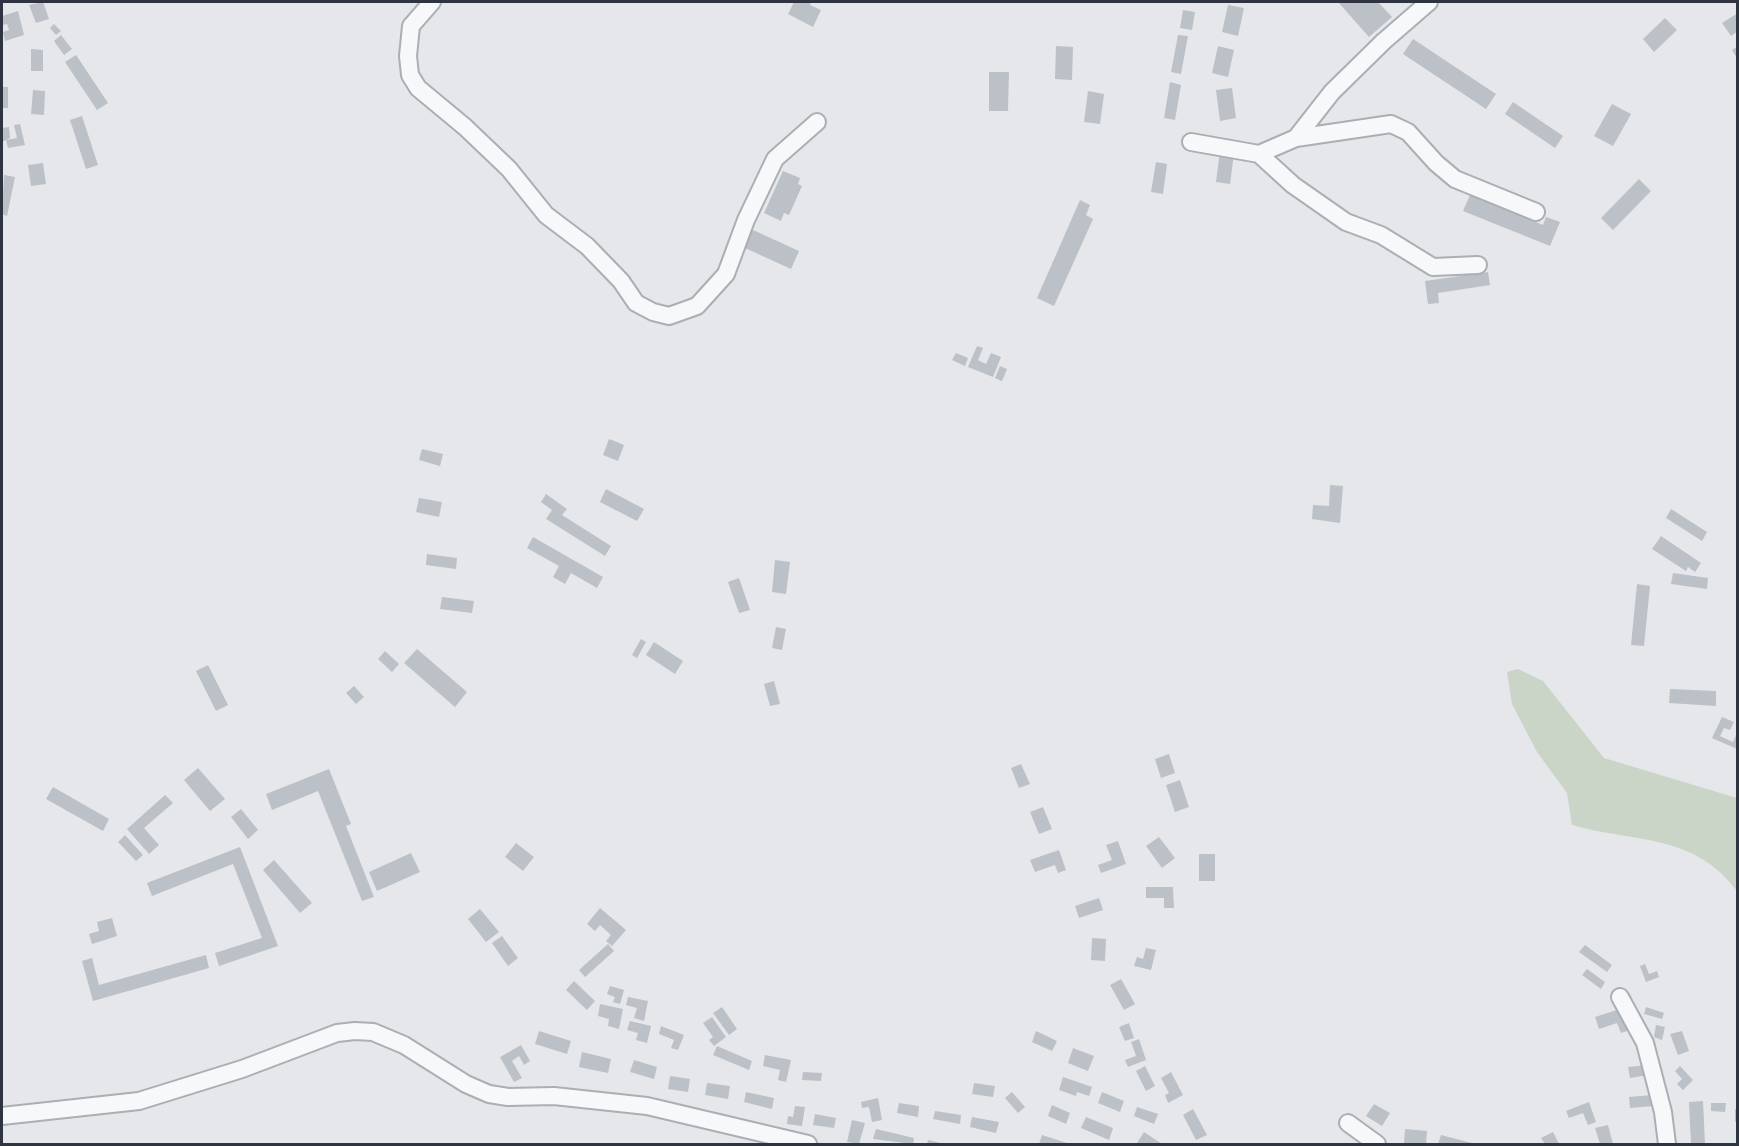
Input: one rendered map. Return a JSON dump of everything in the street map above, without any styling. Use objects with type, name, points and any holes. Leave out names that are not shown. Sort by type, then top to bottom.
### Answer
[{"type":"street","points":[[432,2],[411,26],[408,56],[410,75],[418,88],[465,127],[509,169],[546,215],[587,246],[621,281],[636,303],[652,312],[669,316],[697,306],[726,274],[746,220],[775,159],[817,122]]},
{"type":"street","points":[[1296,138],[1332,92],[1384,41],[1430,2]]},
{"type":"street","points":[[1191,142],[1259,153],[1296,138],[1391,124],[1408,132],[1436,163],[1455,179],[1536,212]]},
{"type":"street","points":[[1259,153],[1293,185],[1346,222],[1381,236],[1433,267],[1479,265]]},
{"type":"street","points":[[1620,997],[1645,1043],[1663,1112],[1667,1144]]},
{"type":"street","points":[[2,1116],[139,1101],[242,1069],[337,1033],[355,1030],[373,1032],[404,1045],[466,1084],[489,1094],[508,1097],[554,1096],[647,1106],[808,1144]]},
{"type":"street","points":[[1348,1123],[1377,1144]]},
{"type":"shaded area","points":[[1518,669],[1543,681],[1604,758],[1737,798],[1737,891],[1720,872],[1683,849],[1641,838],[1572,825],[1567,793],[1537,752],[1512,704],[1507,672]]},
{"type":"building","points":[[43,2],[49,19],[36,23],[29,5]]},
{"type":"building","points":[[794,2],[811,2],[810,5],[821,10],[813,27],[788,14]]},
{"type":"building","points":[[1338,2],[1378,2],[1392,17],[1369,37]]},
{"type":"building","points":[[1228,5],[1244,8],[1238,36],[1222,32]]},
{"type":"building","points":[[1183,10],[1195,12],[1192,30],[1180,28]]},
{"type":"building","points":[[18,11],[24,35],[5,41],[3,32],[9,30],[7,24],[2,25],[2,16]]},
{"type":"building","points":[[1738,13],[1738,31],[1731,36],[1722,23]]},
{"type":"building","points":[[1665,18],[1677,30],[1654,52],[1643,39]]},
{"type":"building","points":[[54,24],[61,31],[56,35],[50,28]]},
{"type":"building","points":[[61,35],[72,49],[64,55],[54,41]]},
{"type":"building","points":[[1178,35],[1188,36],[1181,74],[1171,72]]},
{"type":"building","points":[[1413,39],[1496,94],[1486,109],[1403,54]]},
{"type":"building","points":[[1056,46],[1073,47],[1072,80],[1055,79]]},
{"type":"building","points":[[1218,46],[1234,50],[1228,77],[1212,73]]},
{"type":"building","points":[[1738,46],[1738,60],[1732,50]]},
{"type":"building","points":[[31,49],[43,50],[43,71],[31,71]]},
{"type":"building","points":[[76,55],[108,103],[97,110],[65,62]]},
{"type":"building","points":[[989,72],[1009,72],[1008,111],[989,111]]},
{"type":"building","points":[[1170,82],[1181,85],[1175,120],[1164,118]]},
{"type":"building","points":[[2,87],[8,87],[8,108],[2,108]]},
{"type":"building","points":[[1232,88],[1236,118],[1220,121],[1216,90]]},
{"type":"building","points":[[33,90],[45,91],[44,115],[31,114]]},
{"type":"building","points":[[1088,91],[1104,94],[1100,124],[1084,122]]},
{"type":"building","points":[[1513,102],[1563,136],[1555,148],[1505,114]]},
{"type":"building","points":[[1612,104],[1631,114],[1613,146],[1594,136]]},
{"type":"building","points":[[82,116],[98,165],[86,169],[70,120]]},
{"type":"building","points":[[20,124],[25,145],[8,148],[6,140],[17,138],[14,125]]},
{"type":"building","points":[[9,127],[10,138],[2,142],[2,128]]},
{"type":"building","points":[[1220,151],[1234,153],[1230,184],[1216,182]]},
{"type":"building","points":[[1156,162],[1167,164],[1163,194],[1151,192]]},
{"type":"building","points":[[43,163],[46,184],[31,186],[28,165]]},
{"type":"building","points":[[783,171],[800,178],[798,184],[802,186],[789,215],[784,213],[781,221],[764,213]]},
{"type":"building","points":[[4,175],[15,177],[7,216],[2,214]]},
{"type":"building","points":[[1639,179],[1651,191],[1613,230],[1601,218]]},
{"type":"building","points":[[1470,195],[1543,225],[1546,217],[1560,222],[1550,246],[1463,211]]},
{"type":"building","points":[[1080,200],[1090,205],[1086,215],[1093,219],[1054,306],[1037,298]]},
{"type":"building","points":[[753,230],[799,251],[791,269],[745,248]]},
{"type":"building","points":[[1488,272],[1490,285],[1438,293],[1439,303],[1428,304],[1425,281]]},
{"type":"building","points":[[977,346],[983,348],[978,360],[986,364],[991,353],[1001,357],[993,377],[968,367]]},
{"type":"building","points":[[956,353],[968,358],[965,366],[952,360]]},
{"type":"building","points":[[1000,366],[1007,369],[1002,381],[995,378]]},
{"type":"building","points":[[609,439],[624,445],[618,461],[603,455]]},
{"type":"building","points":[[422,449],[443,454],[440,466],[419,460]]},
{"type":"building","points":[[1330,485],[1343,486],[1340,523],[1312,519],[1313,505],[1329,506]]},
{"type":"building","points":[[606,489],[644,509],[637,521],[600,502]]},
{"type":"building","points":[[546,494],[567,509],[562,515],[611,546],[605,556],[546,519],[552,510],[541,502]]},
{"type":"building","points":[[419,498],[442,502],[439,517],[416,512]]},
{"type":"building","points":[[1671,509],[1707,532],[1702,541],[1666,518]]},
{"type":"building","points":[[1661,536],[1701,563],[1695,572],[1688,567],[1686,571],[1652,549]]},
{"type":"building","points":[[533,537],[603,577],[597,588],[571,573],[565,584],[553,577],[559,566],[527,548]]},
{"type":"building","points":[[427,554],[457,558],[456,569],[426,565]]},
{"type":"building","points":[[775,560],[790,562],[786,594],[772,592]]},
{"type":"building","points":[[1673,573],[1708,578],[1707,589],[1671,584]]},
{"type":"building","points":[[739,578],[750,610],[739,613],[728,582]]},
{"type":"building","points":[[1637,584],[1650,586],[1644,646],[1631,645]]},
{"type":"building","points":[[442,597],[474,601],[472,613],[440,609]]},
{"type":"building","points":[[776,627],[786,629],[782,650],[772,648]]},
{"type":"building","points":[[641,639],[646,642],[637,658],[632,655]]},
{"type":"building","points":[[654,642],[683,661],[675,674],[646,655]]},
{"type":"building","points":[[417,649],[467,692],[455,707],[404,663]]},
{"type":"building","points":[[385,651],[399,664],[392,672],[378,659]]},
{"type":"building","points":[[208,665],[228,705],[216,711],[196,671]]},
{"type":"building","points":[[774,681],[780,704],[770,706],[764,684]]},
{"type":"building","points":[[354,686],[364,697],[356,704],[346,693]]},
{"type":"building","points":[[1670,689],[1716,691],[1716,706],[1669,703]]},
{"type":"building","points":[[1722,717],[1734,722],[1730,730],[1724,728],[1720,736],[1733,742],[1738,731],[1737,749],[1712,738]]},
{"type":"building","points":[[1169,754],[1175,773],[1161,778],[1155,759]]},
{"type":"building","points":[[1021,764],[1030,784],[1019,788],[1011,768]]},
{"type":"building","points":[[198,768],[225,799],[210,811],[184,780]]},
{"type":"building","points":[[329,769],[351,824],[346,826],[374,897],[362,901],[318,791],[272,810],[266,794]]},
{"type":"building","points":[[1180,780],[1189,807],[1175,812],[1166,785]]},
{"type":"building","points":[[53,787],[109,819],[103,831],[46,799]]},
{"type":"building","points":[[165,795],[173,803],[144,828],[159,845],[149,854],[127,829]]},
{"type":"building","points":[[1043,807],[1052,829],[1039,834],[1030,812]]},
{"type":"building","points":[[241,809],[258,830],[248,839],[231,817]]},
{"type":"building","points":[[125,835],[143,855],[136,861],[118,842]]},
{"type":"building","points":[[1159,837],[1175,858],[1162,868],[1146,846]]},
{"type":"building","points":[[1118,841],[1126,864],[1101,873],[1098,865],[1112,860],[1106,845]]},
{"type":"building","points":[[516,843],[534,857],[523,871],[505,857]]},
{"type":"building","points":[[240,847],[278,946],[219,966],[215,953],[262,938],[233,864],[152,896],[147,883]]},
{"type":"building","points":[[1059,850],[1066,870],[1058,873],[1055,865],[1035,872],[1030,860]]},
{"type":"building","points":[[411,853],[420,872],[377,891],[369,872]]},
{"type":"building","points":[[1199,854],[1215,854],[1215,881],[1199,881]]},
{"type":"building","points":[[274,860],[312,903],[300,913],[263,870]]},
{"type":"building","points":[[1146,887],[1173,887],[1174,908],[1164,908],[1164,898],[1146,898]]},
{"type":"building","points":[[1099,898],[1103,910],[1079,918],[1075,906]]},
{"type":"building","points":[[600,908],[626,930],[612,946],[606,941],[611,935],[600,925],[595,931],[587,924]]},
{"type":"building","points":[[480,909],[499,932],[486,942],[468,919]]},
{"type":"building","points":[[112,918],[117,936],[92,944],[89,934],[99,931],[97,922]]},
{"type":"building","points":[[502,936],[518,958],[508,966],[492,943]]},
{"type":"building","points":[[1092,938],[1106,939],[1105,961],[1091,960]]},
{"type":"building","points":[[608,944],[614,951],[585,977],[579,970]]},
{"type":"building","points":[[1585,945],[1612,965],[1607,972],[1579,952]]},
{"type":"building","points":[[1146,948],[1156,950],[1151,970],[1134,966],[1137,957],[1143,959]]},
{"type":"building","points":[[206,955],[209,968],[93,1001],[82,961],[92,958],[99,985]]},
{"type":"building","points":[[1645,964],[1649,974],[1657,971],[1659,977],[1646,982],[1640,966]]},
{"type":"building","points":[[1587,969],[1605,982],[1601,989],[1582,975]]},
{"type":"building","points":[[1121,979],[1135,1004],[1124,1010],[1110,985]]},
{"type":"building","points":[[574,981],[595,1001],[587,1010],[566,990]]},
{"type":"building","points":[[610,986],[624,990],[620,1004],[613,1002],[615,997],[607,994]]},
{"type":"building","points":[[628,997],[648,1001],[644,1021],[634,1018],[637,1008],[626,1005]]},
{"type":"building","points":[[600,1004],[623,1009],[619,1029],[608,1026],[609,1019],[598,1016]]},
{"type":"building","points":[[722,1007],[737,1029],[729,1035],[713,1013]]},
{"type":"building","points":[[1646,1007],[1664,1013],[1662,1019],[1644,1014]]},
{"type":"building","points":[[1623,1008],[1630,1030],[1621,1033],[1617,1023],[1599,1029],[1595,1017]]},
{"type":"building","points":[[712,1017],[726,1037],[714,1046],[709,1040],[713,1037],[703,1023]]},
{"type":"building","points":[[630,1021],[651,1026],[647,1043],[636,1040],[638,1033],[627,1030]]},
{"type":"building","points":[[1129,1023],[1134,1038],[1125,1041],[1119,1027]]},
{"type":"building","points":[[1656,1025],[1665,1027],[1662,1040],[1654,1037]]},
{"type":"building","points":[[661,1026],[684,1035],[678,1050],[671,1048],[674,1040],[659,1034]]},
{"type":"building","points":[[539,1031],[571,1041],[567,1054],[535,1044]]},
{"type":"building","points":[[1036,1031],[1057,1041],[1052,1051],[1032,1042]]},
{"type":"building","points":[[1682,1031],[1689,1051],[1678,1055],[1670,1034]]},
{"type":"building","points":[[1139,1039],[1146,1060],[1128,1067],[1125,1060],[1136,1056],[1131,1042]]},
{"type":"building","points":[[521,1045],[530,1061],[524,1065],[519,1056],[512,1061],[522,1078],[514,1082],[500,1057]]},
{"type":"building","points":[[717,1046],[752,1061],[749,1070],[713,1055]]},
{"type":"building","points":[[1073,1048],[1094,1056],[1088,1071],[1068,1063]]},
{"type":"building","points":[[582,1052],[611,1059],[608,1073],[579,1067]]},
{"type":"building","points":[[765,1055],[791,1060],[786,1082],[778,1080],[780,1070],[763,1066]]},
{"type":"building","points":[[634,1060],[657,1067],[654,1079],[630,1072]]},
{"type":"building","points":[[1647,1065],[1649,1075],[1630,1078],[1628,1067]]},
{"type":"building","points":[[1145,1066],[1155,1086],[1146,1091],[1136,1071]]},
{"type":"building","points":[[1680,1066],[1693,1080],[1683,1090],[1677,1084],[1682,1079],[1675,1071]]},
{"type":"building","points":[[803,1072],[822,1073],[821,1081],[802,1080]]},
{"type":"building","points":[[1171,1072],[1183,1095],[1168,1103],[1165,1095],[1169,1093],[1161,1078]]},
{"type":"building","points":[[670,1076],[690,1079],[688,1092],[668,1089]]},
{"type":"building","points":[[1063,1077],[1092,1087],[1089,1096],[1077,1092],[1076,1096],[1059,1090]]},
{"type":"building","points":[[707,1083],[730,1086],[728,1099],[705,1095]]},
{"type":"building","points":[[974,1083],[995,1086],[993,1097],[972,1094]]},
{"type":"building","points":[[746,1092],[774,1098],[772,1109],[744,1102]]},
{"type":"building","points":[[1012,1092],[1025,1107],[1018,1113],[1005,1098]]},
{"type":"building","points":[[1102,1092],[1124,1101],[1120,1112],[1098,1103]]},
{"type":"building","points":[[1652,1095],[1653,1106],[1630,1108],[1629,1097]]},
{"type":"building","points":[[878,1098],[882,1120],[872,1122],[869,1107],[862,1108],[861,1102]]},
{"type":"building","points":[[1703,1101],[1705,1144],[1691,1144],[1689,1102]]},
{"type":"building","points":[[1589,1102],[1596,1122],[1588,1125],[1583,1113],[1569,1118],[1566,1111]]},
{"type":"building","points":[[899,1103],[919,1106],[918,1117],[897,1113]]},
{"type":"building","points":[[1711,1103],[1726,1103],[1725,1112],[1711,1111]]},
{"type":"building","points":[[1374,1104],[1390,1113],[1382,1126],[1366,1116]]},
{"type":"building","points":[[1052,1105],[1070,1113],[1066,1124],[1048,1116]]},
{"type":"building","points":[[795,1106],[805,1107],[802,1126],[787,1124],[788,1116],[793,1117]]},
{"type":"building","points":[[1137,1107],[1158,1114],[1154,1124],[1134,1116]]},
{"type":"building","points":[[1193,1109],[1207,1135],[1196,1140],[1183,1115]]},
{"type":"building","points":[[1735,1109],[1738,1109],[1738,1122],[1735,1122]]},
{"type":"building","points":[[935,1111],[961,1115],[960,1124],[933,1119]]},
{"type":"building","points":[[815,1114],[836,1118],[834,1128],[813,1125]]},
{"type":"building","points":[[972,1117],[999,1122],[996,1133],[970,1127]]},
{"type":"building","points":[[1086,1117],[1113,1128],[1109,1140],[1081,1128]]},
{"type":"building","points":[[852,1120],[865,1123],[859,1144],[847,1142]]},
{"type":"building","points":[[1608,1125],[1613,1144],[1600,1144],[1595,1128]]},
{"type":"building","points":[[876,1129],[914,1138],[913,1144],[873,1139]]},
{"type":"building","points":[[1405,1129],[1427,1131],[1426,1144],[1404,1143]]},
{"type":"building","points":[[1144,1132],[1162,1144],[1137,1143]]},
{"type":"building","points":[[1553,1132],[1559,1144],[1545,1144],[1541,1138]]},
{"type":"building","points":[[1042,1135],[1070,1144],[1039,1144]]},
{"type":"building","points":[[1441,1135],[1472,1143],[1472,1144],[1438,1144]]},
{"type":"building","points":[[928,1140],[945,1144],[927,1144]]}]
